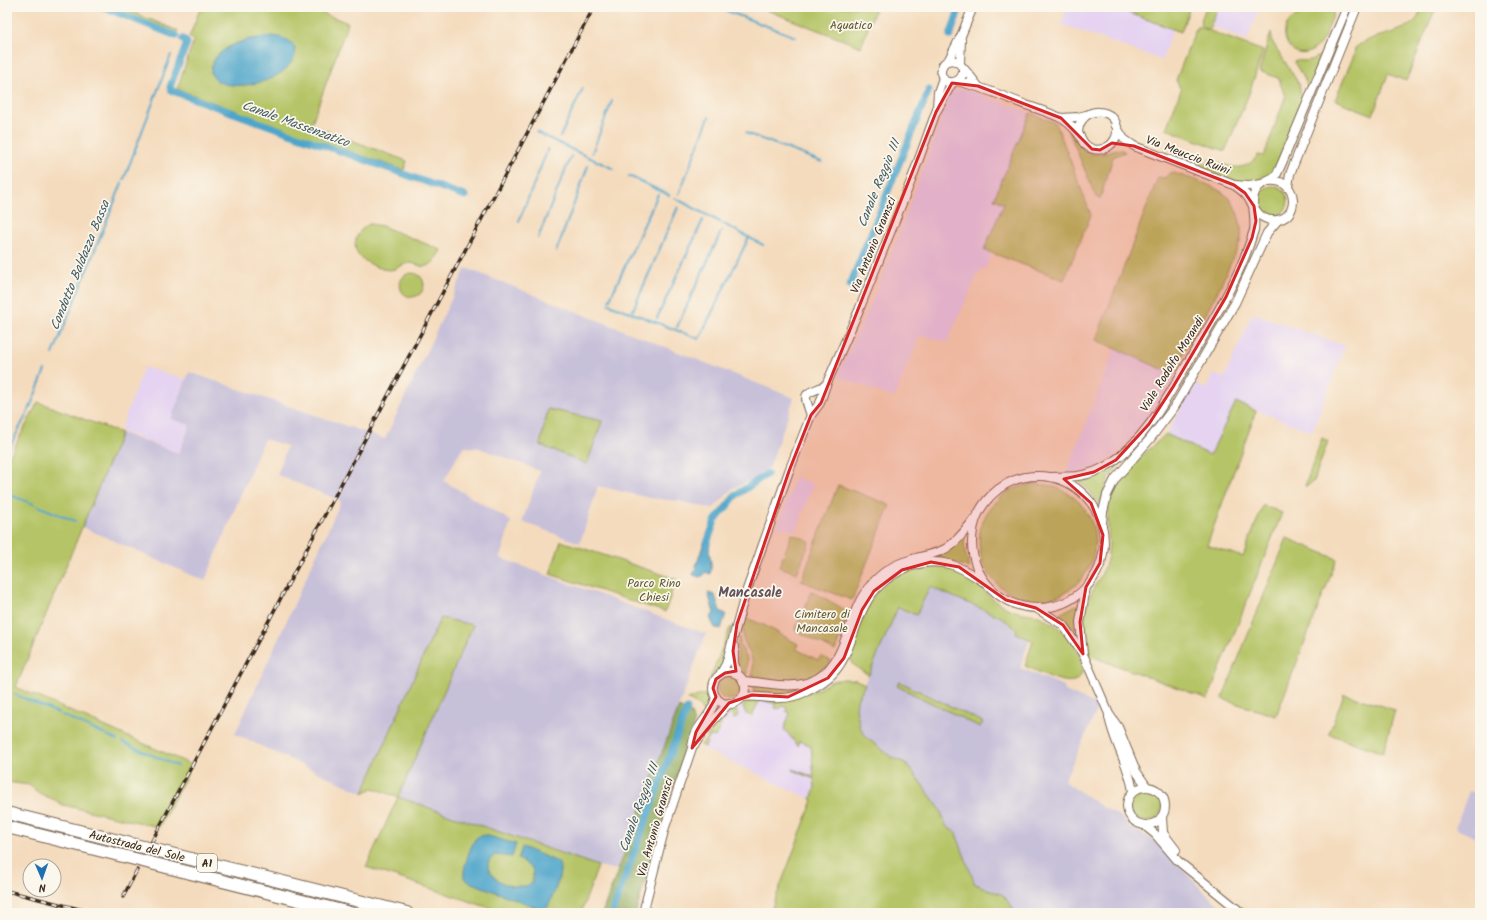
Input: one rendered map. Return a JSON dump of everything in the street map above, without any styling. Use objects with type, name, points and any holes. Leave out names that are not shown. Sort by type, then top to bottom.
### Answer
[{"type":"highway","name":"Autostrada del Sole","points":[[7,813],[407,913]]},
{"type":"highway","name":"Autostrada del Sole","points":[[7,827],[350,913]]},
{"type":"street","name":"Via Antonio Gramsci","points":[[936,112],[938,92],[943,78],[940,74],[941,69],[943,64],[948,61],[961,36],[973,7]]},
{"type":"street","name":"Viale Rodolfo Morandi","points":[[1347,7],[1288,152],[1276,175],[1255,192],[1253,199],[1256,221],[1252,238],[1226,297],[1173,387],[1149,424],[1122,454],[1102,469],[1074,477],[1029,476],[1008,483],[990,495],[978,513],[972,534],[971,545],[976,566],[988,585],[999,595],[1013,603],[1036,608],[1046,607],[1063,602],[1075,596],[1086,587],[1094,575],[1100,563],[1104,544],[1102,526],[1103,512],[1107,495],[1115,479],[1150,439],[1175,406],[1235,303],[1265,237],[1271,227],[1278,220],[1287,216],[1292,207],[1293,197],[1288,187],[1290,174],[1357,7]]},
{"type":"street","name":"Via Antonio Gramsci","points":[[821,398],[883,253],[936,112],[954,82],[962,76],[961,36]]},
{"type":"street","points":[[948,61],[954,60],[961,66]]},
{"type":"street","name":"Via Meuccio Ruini","points":[[961,66],[978,86]]},
{"type":"street","points":[[943,78],[948,82],[954,82]]},
{"type":"street","name":"Via Meuccio Ruini","points":[[954,82],[978,86],[1061,118],[1078,133],[1086,146],[1092,149],[1100,150],[1107,148],[1112,143],[1134,146],[1234,185],[1245,193],[1254,206]]},
{"type":"street","name":"Via Meuccio Ruini","points":[[1061,118],[1078,117],[1092,112],[1105,113],[1114,120],[1124,138],[1134,146]]},
{"type":"street","points":[[1078,133],[1080,123],[1086,115]]},
{"type":"street","points":[[1112,143],[1116,138],[1116,126]]},
{"type":"street","points":[[1266,182],[1278,181],[1288,187]]},
{"type":"street","name":"Via Meuccio Ruini","points":[[1234,185],[1249,186],[1266,182]]},
{"type":"street","points":[[1254,206],[1257,213],[1263,218],[1278,220]]},
{"type":"street","points":[[811,415],[806,397],[809,392],[826,385]]},
{"type":"street","points":[[814,391],[819,393],[821,398],[820,403],[811,415],[789,471],[745,595],[726,664],[714,684],[713,688],[716,697],[722,702],[729,703],[736,702],[742,697],[752,695],[782,698],[788,697],[816,686],[828,678],[838,668],[844,658],[862,610],[870,597],[887,579],[902,570],[922,563],[941,562],[967,571],[988,585]]},
{"type":"street","points":[[807,404],[812,407],[817,406]]},
{"type":"street","name":"Viale Rodolfo Morandi","points":[[1050,477],[1066,482],[1083,494],[1096,510],[1102,526]]},
{"type":"street","points":[[720,675],[729,672],[741,678],[796,686],[818,678],[835,661],[857,607],[865,592],[874,582],[900,563],[937,553],[951,545],[978,513]]},
{"type":"street","points":[[1083,654],[1080,622],[1086,587]]},
{"type":"street","points":[[1036,608],[1064,625],[1083,654],[1109,714],[1118,727],[1136,771],[1147,787]]},
{"type":"street","points":[[737,624],[733,651],[734,663],[745,689],[742,697]]},
{"type":"street","name":"Via Antonio Gramsci","points":[[643,913],[665,827],[696,732],[712,709],[716,697]]},
{"type":"street","name":"Via Antonio Gramsci","points":[[692,748],[702,733],[729,703]]},
{"type":"street","points":[[1109,714],[1112,729],[1134,791]]},
{"type":"street","points":[[1162,818],[1153,825],[1145,826],[1137,824],[1132,821],[1127,811],[1127,800],[1134,791],[1139,788],[1147,787],[1156,790],[1164,799],[1166,805],[1162,818],[1163,833],[1186,866]]},
{"type":"street","points":[[1145,826],[1153,832],[1178,861],[1242,913]]},
{"type":"highlighted area","points":[[952,83],[978,86],[1061,118],[1092,149],[1100,150],[1112,143],[1134,146],[1234,185],[1245,193],[1254,206],[1256,221],[1252,238],[1226,297],[1173,387],[1149,424],[1116,460],[1094,472],[1064,479],[1091,503],[1103,535],[1100,563],[1086,587],[1080,622],[1083,654],[1063,625],[1036,608],[1006,600],[959,567],[931,562],[902,570],[874,591],[862,610],[844,658],[828,678],[788,697],[752,695],[729,703],[692,748],[696,732],[716,697],[713,688],[716,679],[725,673],[736,671],[733,651],[737,624],[789,471],[811,415],[821,403],[936,112]]},
{"type":"shaded area","points":[[1067,7],[1113,7],[1173,29],[1162,60],[1061,24]]},
{"type":"shaded area","points":[[1218,7],[1260,7],[1247,40],[1211,26]]},
{"type":"shaded area","points":[[962,89],[1030,113],[995,198],[1004,203],[984,250],[991,253],[988,264],[979,272],[947,342],[920,335],[894,398],[837,376],[860,328],[888,263],[951,92]]},
{"type":"shaded area","points":[[466,268],[794,398],[767,474],[733,488],[713,509],[679,501],[650,498],[598,486],[580,543],[522,522],[540,471],[479,448],[463,447],[444,481],[511,521],[500,558],[706,634],[617,870],[598,866],[398,797],[473,626],[435,630],[363,793],[235,734],[341,501],[277,475],[287,446],[264,439],[205,581],[82,527],[121,433],[179,453],[190,425],[171,419],[189,372],[385,439]]},
{"type":"shaded area","points":[[1253,313],[1345,346],[1312,432],[1236,402],[1211,456],[1166,434],[1196,384],[1206,389],[1213,374],[1224,378]]},
{"type":"shaded area","points":[[1115,348],[1176,376],[1150,416],[1118,453],[1100,466],[1082,473],[1066,474]]},
{"type":"shaded area","points":[[144,367],[186,379],[172,419],[190,425],[179,453],[120,431]]},
{"type":"shaded area","points":[[795,477],[813,484],[797,530],[777,528]]},
{"type":"shaded area","points":[[930,587],[1001,617],[1029,641],[1020,668],[1064,686],[1065,691],[1099,706],[1064,781],[1104,808],[1120,816],[1132,828],[1162,847],[1201,889],[1228,913],[1016,913],[1003,895],[975,884],[955,831],[946,826],[940,809],[907,764],[890,756],[866,737],[860,727],[856,709],[857,700],[898,607],[916,614]]},
{"type":"shaded area","points":[[754,698],[790,700],[813,733],[819,784],[813,800],[699,747],[727,713],[736,710]]},
{"type":"shaded area","points":[[1469,791],[1480,794],[1480,840],[1455,828]]},
{"type":"green space","points":[[109,7],[120,7],[178,31],[175,33]]},
{"type":"green space","points":[[201,7],[311,7],[348,23],[311,125],[407,161],[404,170],[307,137],[177,89],[194,40],[189,37]]},
{"type":"green space","name":"Aquatico","points":[[759,7],[876,7],[861,47]]},
{"type":"green space","points":[[1113,7],[1190,7],[1181,32]]},
{"type":"green space","points":[[1206,7],[1218,7],[1209,30],[1202,27],[1200,23]]},
{"type":"green space","points":[[1422,7],[1436,7],[1406,81],[1388,74],[1373,115],[1335,100],[1354,55],[1355,48],[1361,43],[1409,26],[1415,21]]},
{"type":"green space","points":[[1324,11],[1334,13],[1328,30],[1321,43],[1309,52],[1300,53],[1293,50],[1288,44],[1285,36],[1286,28],[1290,20],[1303,13]]},
{"type":"green space","points":[[1197,26],[1263,51],[1249,94],[1225,151],[1166,129],[1181,90],[1176,80]]},
{"type":"green space","points":[[1271,32],[1273,43],[1299,84],[1302,101],[1275,170],[1254,183],[1241,183],[1186,163],[1184,158],[1179,156],[1180,154],[1207,165],[1210,159],[1236,167],[1247,165],[1258,155],[1264,156],[1286,95],[1283,92],[1278,78],[1259,71]]},
{"type":"green space","points":[[1322,54],[1308,89],[1306,82],[1294,62],[1295,60],[1312,60]]},
{"type":"green space","points":[[1030,113],[1056,123],[1091,215],[1064,280],[984,250],[1004,203],[994,199]]},
{"type":"green space","points":[[1067,127],[1074,134],[1082,148],[1088,152],[1098,154],[1117,149],[1125,152],[1113,157],[1100,199],[1096,197]]},
{"type":"green space","points":[[1169,173],[1174,173],[1202,182],[1227,196],[1236,209],[1241,228],[1241,238],[1237,250],[1215,296],[1194,336],[1171,373],[1096,340],[1158,177],[1165,178]]},
{"type":"green space","points":[[1273,186],[1284,190],[1288,201],[1284,212],[1273,216],[1262,212],[1258,201],[1262,190]]},
{"type":"green space","points":[[370,224],[382,226],[441,250],[434,262],[428,266],[409,263],[389,270],[376,267],[358,255],[355,246],[359,233]]},
{"type":"green space","points":[[412,273],[417,274],[423,280],[423,290],[417,296],[412,297],[407,296],[401,290],[400,285],[401,280],[407,274]]},
{"type":"green space","points":[[38,402],[121,433],[16,687],[192,765],[159,827],[63,805],[40,794],[29,785],[7,782],[7,461]]},
{"type":"green space","points":[[1236,402],[1256,411],[1207,545],[1243,557],[1263,505],[1282,513],[1208,699],[1088,655],[1084,640],[1084,624],[1088,600],[1104,570],[1107,560],[1109,545],[1109,505],[1121,480],[1139,459],[1166,434],[1210,455]]},
{"type":"green space","points":[[548,409],[602,421],[587,464],[540,445]]},
{"type":"green space","points":[[1322,438],[1328,441],[1314,481],[1306,487],[1305,486]]},
{"type":"green space","points":[[1122,461],[1107,482],[1103,493],[1101,506],[1089,490],[1078,481],[1102,475]]},
{"type":"green space","points":[[1037,484],[1059,488],[1078,501],[1091,520],[1095,542],[1091,564],[1078,583],[1059,596],[1037,600],[1015,596],[996,583],[983,564],[979,542],[983,520],[996,501],[1015,488]]},
{"type":"green space","points":[[838,485],[890,505],[852,600],[801,581]]},
{"type":"green space","points":[[792,534],[810,541],[797,573],[779,567]]},
{"type":"green space","points":[[964,537],[965,553],[970,568],[955,563],[930,559],[948,550]]},
{"type":"green space","points":[[1287,538],[1337,559],[1276,716],[1222,699]]},
{"type":"green space","name":"Parco Rino Chiesi","points":[[561,541],[676,579],[665,612],[550,574]]},
{"type":"green space","points":[[931,566],[959,571],[974,580],[991,598],[998,603],[1009,609],[1036,615],[1056,626],[1073,642],[1076,647],[1082,666],[1082,672],[1077,680],[1060,680],[1025,666],[1033,641],[1016,633],[1017,629],[1001,617],[930,587],[916,615],[898,607],[869,675],[858,668],[851,659],[852,649],[868,604],[873,596],[886,582],[898,575]]},
{"type":"green space","name":"Cimitero di Mancasale","points":[[812,591],[849,612],[835,651],[795,630]]},
{"type":"green space","points":[[1080,603],[1077,629],[1073,629],[1056,616]]},
{"type":"green space","points":[[441,618],[473,625],[398,797],[373,788],[363,793]]},
{"type":"green space","points":[[746,618],[764,625],[798,644],[796,649],[818,660],[821,656],[832,662],[815,677],[803,682],[777,682],[753,678],[752,658],[743,639],[743,626]]},
{"type":"green space","points":[[732,627],[726,653],[720,669],[709,681],[730,628]]},
{"type":"green space","points":[[739,637],[741,647],[747,658],[747,676],[738,666],[737,645]]},
{"type":"green space","points":[[729,676],[734,677],[740,683],[740,693],[734,699],[729,700],[724,699],[718,693],[717,688],[718,683],[724,677]]},
{"type":"green space","points":[[844,679],[856,680],[865,684],[857,700],[856,709],[860,727],[866,737],[890,756],[907,764],[940,809],[946,826],[955,831],[975,884],[1003,895],[1016,913],[770,913],[813,800],[811,799],[815,787],[814,779],[793,770],[814,777],[811,746],[799,741],[798,746],[784,729],[790,713],[786,711],[787,708],[782,706],[780,709],[775,708],[775,704],[760,699],[752,716],[746,714],[743,706],[754,698],[814,691],[832,681]]},
{"type":"green space","points":[[900,682],[983,722],[980,727],[897,686]]},
{"type":"green space","points":[[754,685],[811,686],[784,695],[754,693]]},
{"type":"green space","points":[[706,694],[712,699],[705,715],[699,706],[687,699]]},
{"type":"green space","points":[[1344,694],[1395,710],[1383,753],[1329,734]]},
{"type":"green space","points":[[679,707],[691,713],[694,723],[656,840],[636,913],[602,913]]},
{"type":"green space","points":[[736,710],[738,715],[736,718],[733,719],[733,714],[727,715],[715,737],[710,736],[705,747],[701,745],[727,713]]},
{"type":"green space","points":[[1146,790],[1152,791],[1159,797],[1162,806],[1161,812],[1155,819],[1146,822],[1140,821],[1133,815],[1130,806],[1131,800],[1137,793]]},
{"type":"green space","points":[[398,797],[598,866],[581,913],[505,913],[366,867]]},
{"type":"water","points":[[272,36],[283,38],[290,42],[294,46],[295,52],[294,58],[290,64],[276,76],[262,82],[247,85],[230,85],[218,82],[211,74],[211,66],[213,62],[218,55],[230,46],[244,41]]},
{"type":"water","points":[[704,542],[710,544],[709,550],[711,570],[710,574],[705,572],[704,575],[700,577],[693,575]]},
{"type":"water","points":[[708,593],[715,595],[720,611],[726,614],[721,629],[715,628],[710,618],[714,613]]},
{"type":"water","points":[[485,835],[516,844],[512,857],[495,855],[490,859],[488,864],[490,872],[498,880],[508,885],[527,886],[532,882],[533,871],[524,862],[518,859],[522,847],[558,862],[560,866],[559,878],[548,907],[541,909],[469,882],[464,878],[467,857],[472,846],[476,838]]},
{"type":"waterway","name":"Canale Massenzatico","points":[[103,7],[176,36]]},
{"type":"waterway","points":[[716,7],[796,37]]},
{"type":"waterway","name":"Canale Reggio III","points":[[950,36],[960,7]]},
{"type":"waterway","name":"Canale Massenzatico","points":[[183,39],[187,43],[170,87],[171,90],[465,196]]},
{"type":"waterway","name":"Condotto Baldazza Bassa","points":[[124,179],[171,55]]},
{"type":"waterway","points":[[560,137],[583,88]]},
{"type":"waterway","name":"Canale Reggio III","points":[[850,285],[929,90]]},
{"type":"waterway","points":[[592,153],[612,101]]},
{"type":"waterway","points":[[679,194],[709,117]]},
{"type":"waterway","points":[[536,132],[614,169]]},
{"type":"waterway","points":[[746,133],[822,162]]},
{"type":"waterway","points":[[519,221],[548,149]]},
{"type":"waterway","points":[[538,238],[571,156]]},
{"type":"waterway","points":[[556,252],[588,166]]},
{"type":"waterway","points":[[629,176],[669,195]]},
{"type":"waterway","name":"Condotto Baldazza Bassa","points":[[53,354],[122,183]]},
{"type":"waterway","points":[[609,301],[658,194]]},
{"type":"waterway","points":[[675,198],[763,245]]},
{"type":"waterway","points":[[633,310],[678,207]]},
{"type":"waterway","points":[[657,318],[703,220]]},
{"type":"waterway","points":[[677,327],[722,230]]},
{"type":"waterway","points":[[609,304],[699,339],[749,237]]},
{"type":"waterway","name":"Condotto Baldazza Bassa","points":[[7,452],[29,410],[45,370]]},
{"type":"waterway","name":"Canale Reggio III","points":[[707,543],[715,521],[736,495],[767,474]]},
{"type":"waterway","points":[[7,494],[34,504]]},
{"type":"waterway","points":[[38,506],[75,521]]},
{"type":"waterway","points":[[14,694],[58,713]]},
{"type":"waterway","name":"Canale Reggio III","points":[[612,913],[687,709]]},
{"type":"waterway","points":[[62,715],[117,740]]},
{"type":"waterway","points":[[122,742],[177,766]]},
{"type":"railway","points":[[152,841],[594,7]]},
{"type":"railway","points":[[123,897],[137,870]]},
{"type":"railway","points":[[7,891],[95,913]]},
{"type":"district","name":"Mancasale","points":[[750,592]]}]
